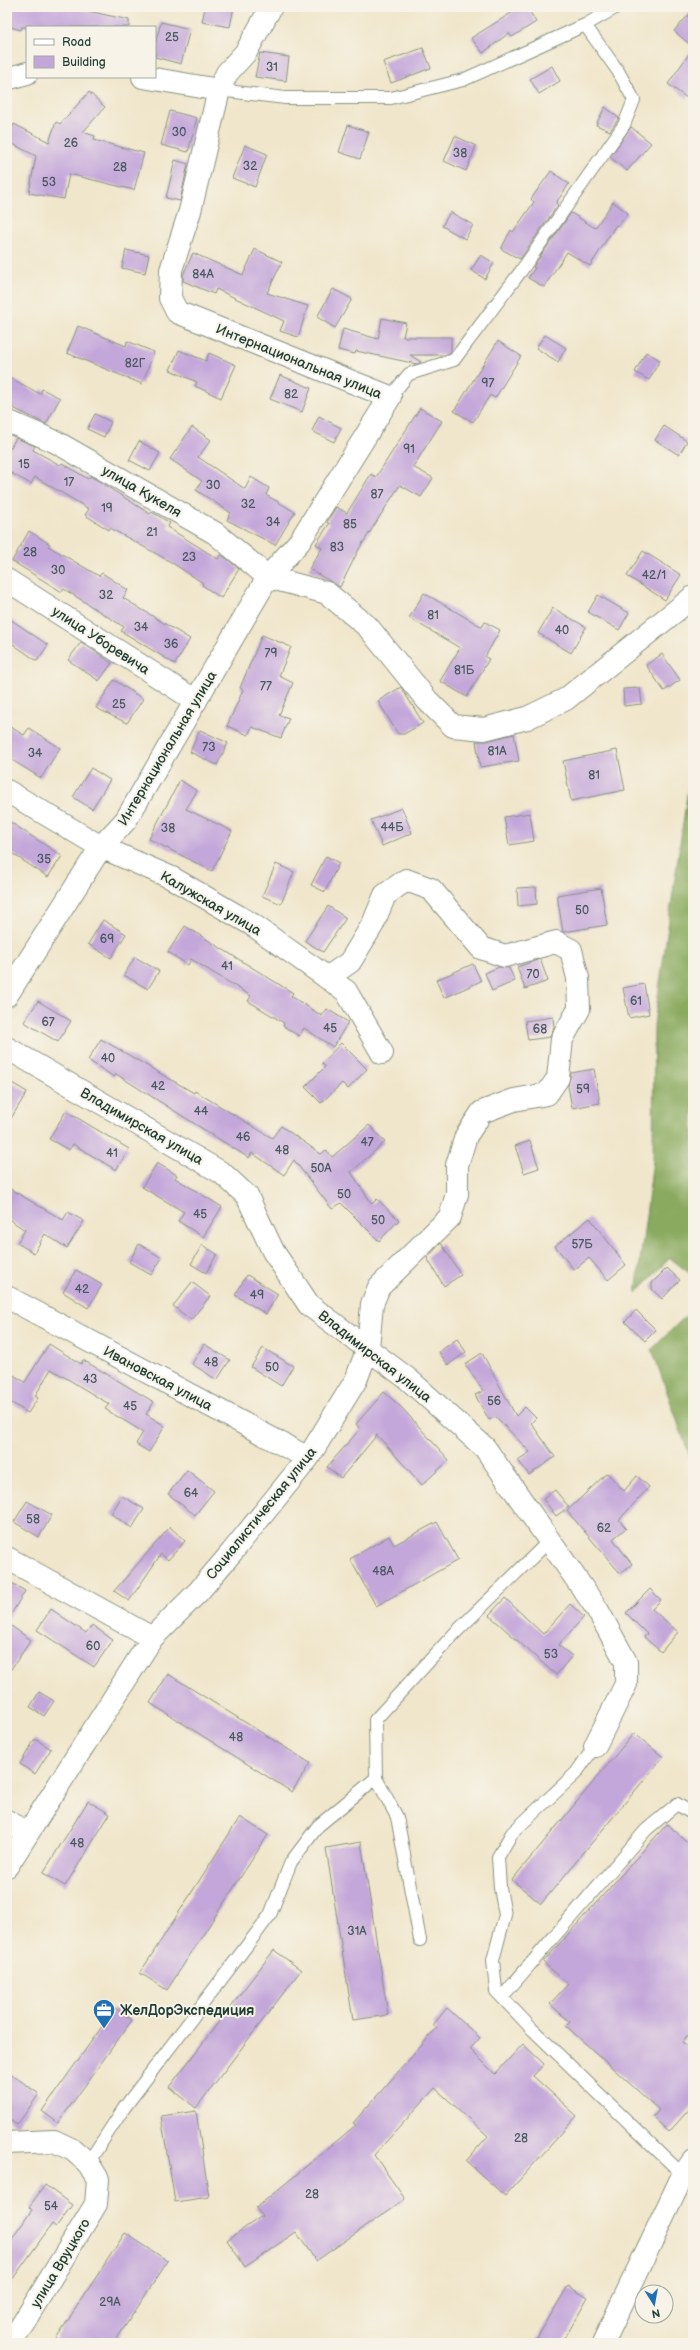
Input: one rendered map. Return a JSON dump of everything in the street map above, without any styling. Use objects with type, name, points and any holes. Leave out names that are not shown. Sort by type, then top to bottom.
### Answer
[{"type":"street","points":[[149,78],[219,90],[227,73],[246,52],[271,7]]},
{"type":"street","points":[[7,79],[26,73]]},
{"type":"street","name":"Интернациональная улица","points":[[7,995],[101,847],[126,820],[268,577],[300,542],[390,397],[177,312],[170,298],[171,270],[190,211],[219,90]]},
{"type":"street","name":"улица Кукеля","points":[[7,421],[56,442],[215,533],[268,577]]},
{"type":"street","points":[[268,577],[326,593],[368,627],[427,700],[453,726],[484,729],[526,718],[566,699],[693,596]]},
{"type":"street","name":"улица Уборевича","points":[[7,580],[196,701]]},
{"type":"street","name":"Калужская улица","points":[[7,791],[101,847],[172,878],[254,925],[346,991],[382,1052]]},
{"type":"street","name":"Социалистическая улица","points":[[7,1866],[152,1638],[199,1591],[308,1458],[356,1380],[368,1348],[372,1304],[379,1286],[450,1217],[457,1194],[457,1165],[466,1136],[482,1112],[514,1100],[548,1094],[558,1078],[562,1039],[579,1008],[578,978],[571,950],[556,942],[505,956],[481,948],[431,889],[406,880],[385,895],[373,924],[350,962],[327,978]]},
{"type":"street","name":"Владимирская улица","points":[[7,1048],[222,1173],[247,1196],[273,1251],[309,1305],[408,1379],[485,1448],[597,1610],[626,1662],[626,1684],[595,1746]]},
{"type":"street","name":"Ивановская улица","points":[[7,1297],[308,1458]]},
{"type":"street","points":[[7,1558],[152,1638]]},
{"type":"street","points":[[7,1821],[28,1833]]},
{"type":"street","points":[[7,2143],[54,2141],[73,2150],[93,2171]]},
{"type":"street","points":[[603,2343],[688,2168]]},
{"type":"street","name":"улица Вруцкого","points":[[11,2343],[96,2204],[93,2171]]},
{"type":"lane","points":[[219,90],[285,98],[391,98],[463,80],[585,25],[617,7]]},
{"type":"lane","points":[[390,397],[409,374],[454,360],[521,271],[624,125],[634,100],[618,71],[585,25]]},
{"type":"lane","points":[[420,1940],[397,1817],[376,1778],[375,1720],[455,1633],[549,1541]]},
{"type":"lane","points":[[595,1746],[576,1773],[512,1833],[498,1857],[500,1888],[505,1915],[493,1960],[496,1991],[532,2029],[688,2168]]},
{"type":"lane","points":[[93,2171],[124,2108],[270,1915],[291,1862],[318,1826],[376,1778]]},
{"type":"lane","points":[[502,1997],[646,1830],[677,1804],[693,1814]]},
{"type":"green space","points":[[693,754],[693,1276],[670,1258],[636,1293],[653,1161],[654,1024]]},
{"type":"green space","points":[[693,1309],[693,1466],[652,1349]]},
{"type":"building","points":[[7,7],[70,7],[129,20],[129,26],[26,26],[22,27],[21,30],[7,26]]},
{"type":"building","points":[[205,7],[234,7],[230,27],[202,22]]},
{"type":"building","points":[[521,7],[527,7],[536,22],[512,37],[509,33],[483,53],[471,38]]},
{"type":"building","points":[[693,10],[693,47],[674,31]]},
{"type":"building","points":[[161,22],[190,29],[181,64],[156,57],[156,40]]},
{"type":"building","points":[[423,48],[431,68],[391,83],[383,62]]},
{"type":"building","points":[[693,48],[693,89],[687,98],[668,84]]},
{"type":"building","points":[[260,53],[289,57],[286,81],[255,77]]},
{"type":"building","points":[[552,66],[560,81],[539,94],[530,79]]},
{"type":"building","points":[[89,92],[105,107],[83,132],[95,136],[94,140],[144,153],[134,190],[69,174],[64,199],[29,193],[36,156],[7,141],[14,124],[49,142],[56,122],[60,124]]},
{"type":"building","points":[[605,107],[619,118],[610,131],[596,125]]},
{"type":"building","points":[[170,111],[197,118],[188,152],[161,145]]},
{"type":"building","points":[[348,125],[369,132],[360,159],[339,152]]},
{"type":"building","points":[[631,127],[651,143],[627,171],[610,157]]},
{"type":"building","points":[[455,136],[476,146],[466,171],[444,161]]},
{"type":"building","points":[[245,145],[267,154],[255,187],[232,178]]},
{"type":"building","points":[[175,160],[188,164],[180,201],[166,198]]},
{"type":"building","points":[[551,171],[569,184],[556,203],[558,205],[520,259],[501,249],[511,230],[513,232],[534,202],[531,199]]},
{"type":"building","points":[[613,202],[628,213],[618,226],[616,225],[590,266],[567,252],[544,287],[528,278],[535,268],[533,267],[571,213],[595,228]]},
{"type":"building","points":[[450,212],[473,225],[465,239],[442,226]]},
{"type":"building","points":[[255,249],[282,262],[267,293],[308,306],[298,337],[280,331],[284,321],[216,289],[214,294],[183,281],[183,275],[193,253],[243,275]]},
{"type":"building","points":[[126,250],[149,255],[145,273],[122,268]]},
{"type":"building","points":[[481,255],[494,263],[485,279],[471,270]]},
{"type":"building","points":[[333,289],[352,299],[335,328],[317,317]]},
{"type":"building","points":[[382,318],[406,323],[403,337],[451,337],[451,352],[444,355],[410,355],[421,362],[417,364],[356,351],[355,354],[338,350],[343,329],[378,339]]},
{"type":"building","points":[[78,326],[126,346],[127,341],[154,352],[142,384],[67,353]]},
{"type":"building","points":[[545,335],[566,348],[558,362],[536,348]]},
{"type":"building","points":[[498,341],[521,356],[495,398],[490,395],[473,422],[454,411]]},
{"type":"building","points":[[179,350],[206,361],[209,353],[236,365],[221,398],[195,386],[197,382],[170,370]]},
{"type":"building","points":[[646,352],[660,360],[649,380],[635,372]]},
{"type":"building","points":[[280,375],[311,388],[302,412],[270,399]]},
{"type":"building","points":[[7,376],[40,394],[42,389],[60,398],[46,424],[7,405]]},
{"type":"building","points":[[420,408],[442,421],[413,467],[433,478],[421,497],[400,485],[359,549],[340,587],[309,569],[322,548],[316,544],[329,524],[327,522],[336,507],[347,513],[371,474],[376,477]]},
{"type":"building","points":[[95,414],[111,422],[104,437],[87,429]]},
{"type":"building","points":[[319,416],[341,428],[334,442],[312,431]]},
{"type":"building","points":[[664,426],[687,441],[679,455],[655,440]]},
{"type":"building","points":[[192,427],[211,440],[198,457],[245,489],[251,477],[269,488],[266,495],[295,512],[275,545],[227,520],[231,513],[196,490],[202,481],[170,459]]},
{"type":"building","points":[[16,438],[35,446],[33,450],[60,465],[62,463],[88,479],[90,476],[150,514],[152,512],[170,523],[167,527],[218,559],[221,555],[227,559],[239,569],[221,598],[202,585],[203,583],[171,562],[110,528],[109,530],[85,515],[89,509],[35,477],[31,484],[7,471],[7,454]]},
{"type":"building","points":[[139,441],[160,453],[150,471],[129,460]]},
{"type":"building","points":[[29,531],[50,544],[48,546],[99,576],[102,573],[128,590],[123,598],[190,639],[175,664],[121,631],[124,627],[64,589],[62,592],[12,561]]},
{"type":"building","points":[[643,551],[681,575],[665,600],[627,576]]},
{"type":"building","points":[[424,593],[482,627],[485,622],[500,630],[485,657],[489,659],[467,697],[440,681],[460,648],[409,618]]},
{"type":"building","points":[[598,595],[629,613],[619,630],[588,612]]},
{"type":"building","points":[[553,608],[586,627],[571,653],[538,633]]},
{"type":"building","points":[[7,617],[48,645],[37,661],[7,640]]},
{"type":"building","points":[[262,635],[291,647],[279,676],[293,683],[279,715],[289,718],[281,738],[252,727],[248,735],[227,726],[243,690],[240,688]]},
{"type":"building","points":[[81,642],[112,663],[99,681],[68,660]]},
{"type":"building","points":[[662,654],[680,680],[664,691],[646,665]]},
{"type":"building","points":[[114,680],[143,699],[127,723],[96,708]]},
{"type":"building","points":[[401,687],[423,723],[404,734],[398,734],[378,701]]},
{"type":"building","points":[[640,688],[642,704],[624,706],[623,689]]},
{"type":"building","points":[[7,725],[24,735],[29,728],[60,748],[41,778],[7,757]]},
{"type":"building","points":[[200,730],[228,743],[217,765],[190,752]]},
{"type":"building","points":[[514,734],[519,761],[480,767],[476,741],[487,741]]},
{"type":"building","points":[[617,750],[625,790],[571,801],[563,761]]},
{"type":"building","points":[[91,768],[110,780],[92,809],[73,797]]},
{"type":"building","points":[[180,780],[197,791],[186,809],[232,831],[212,871],[149,839]]},
{"type":"building","points":[[402,808],[412,833],[382,846],[371,820]]},
{"type":"building","points":[[530,813],[534,841],[509,845],[504,817]]},
{"type":"building","points":[[7,820],[62,856],[48,877],[7,850]]},
{"type":"building","points":[[326,856],[339,863],[325,892],[311,885]]},
{"type":"building","points":[[276,864],[294,872],[281,904],[262,896]]},
{"type":"building","points":[[536,887],[537,904],[518,906],[517,888]]},
{"type":"building","points":[[601,888],[607,925],[563,932],[557,895]]},
{"type":"building","points":[[328,906],[346,918],[323,952],[305,941]]},
{"type":"building","points":[[103,920],[126,934],[111,958],[88,944]]},
{"type":"building","points":[[185,926],[293,993],[291,996],[322,1016],[327,1009],[348,1022],[333,1047],[304,1028],[299,1036],[283,1026],[284,1023],[248,1001],[251,996],[191,959],[188,965],[168,952]]},
{"type":"building","points":[[135,957],[159,971],[148,989],[124,975]]},
{"type":"building","points":[[540,959],[548,981],[525,989],[517,967]]},
{"type":"building","points":[[473,964],[481,981],[444,998],[436,980]]},
{"type":"building","points":[[499,967],[509,968],[515,981],[492,991],[485,973]]},
{"type":"building","points":[[644,984],[649,1014],[629,1018],[623,988]]},
{"type":"building","points":[[38,1001],[71,1021],[58,1042],[24,1022]]},
{"type":"building","points":[[553,1017],[554,1027],[550,1037],[528,1040],[525,1021]]},
{"type":"building","points":[[101,1039],[194,1093],[195,1091],[272,1138],[281,1126],[321,1154],[326,1150],[332,1157],[369,1125],[385,1142],[351,1172],[372,1204],[377,1199],[399,1220],[379,1241],[341,1203],[332,1209],[294,1160],[284,1175],[252,1153],[249,1158],[116,1074],[114,1077],[88,1060]]},
{"type":"building","points":[[341,1043],[367,1069],[348,1089],[342,1083],[321,1103],[305,1087],[325,1067],[322,1063]]},
{"type":"building","points":[[594,1069],[600,1103],[572,1108],[568,1086],[571,1073]]},
{"type":"building","points":[[7,1080],[27,1092],[7,1125]]},
{"type":"building","points":[[66,1111],[129,1149],[116,1170],[73,1144],[69,1150],[49,1139]]},
{"type":"building","points":[[530,1141],[539,1168],[524,1173],[515,1146]]},
{"type":"building","points":[[157,1163],[177,1175],[175,1178],[222,1207],[203,1237],[178,1221],[184,1212],[142,1187]]},
{"type":"building","points":[[7,1187],[63,1220],[68,1212],[84,1221],[67,1248],[45,1234],[34,1253],[17,1243],[25,1230],[7,1218]]},
{"type":"building","points":[[590,1218],[626,1265],[608,1280],[589,1258],[574,1270],[555,1246]]},
{"type":"building","points":[[441,1243],[461,1275],[444,1286],[427,1258]]},
{"type":"building","points":[[139,1244],[162,1258],[151,1275],[129,1262]]},
{"type":"building","points":[[202,1245],[217,1254],[206,1273],[191,1264]]},
{"type":"building","points":[[667,1268],[680,1280],[662,1299],[652,1289],[652,1283]]},
{"type":"building","points":[[76,1270],[102,1285],[88,1308],[63,1292]]},
{"type":"building","points":[[247,1275],[278,1294],[266,1314],[235,1295]]},
{"type":"building","points":[[192,1282],[210,1296],[191,1320],[173,1306]]},
{"type":"building","points":[[636,1310],[656,1330],[645,1341],[625,1322]]},
{"type":"building","points":[[457,1339],[466,1352],[448,1365],[439,1352]]},
{"type":"building","points":[[49,1344],[81,1364],[83,1360],[154,1402],[146,1414],[165,1426],[149,1452],[136,1444],[143,1432],[105,1409],[109,1404],[51,1369],[35,1396],[38,1398],[28,1413],[7,1400],[7,1371],[25,1382]]},
{"type":"building","points":[[204,1344],[230,1360],[217,1380],[192,1364]]},
{"type":"building","points":[[263,1348],[293,1366],[281,1386],[251,1367]]},
{"type":"building","points":[[482,1353],[516,1416],[525,1407],[536,1418],[531,1423],[555,1457],[529,1475],[518,1460],[530,1452],[496,1417],[489,1420],[475,1395],[483,1391],[465,1364]]},
{"type":"building","points":[[384,1392],[401,1407],[449,1460],[422,1485],[377,1435],[341,1478],[327,1467],[360,1429],[356,1424]]},
{"type":"building","points":[[187,1470],[214,1491],[195,1515],[168,1494]]},
{"type":"building","points":[[607,1473],[624,1491],[637,1476],[649,1487],[619,1520],[626,1528],[613,1539],[632,1564],[620,1573],[567,1511]]},
{"type":"building","points":[[555,1490],[569,1507],[556,1516],[543,1499]]},
{"type":"building","points":[[122,1496],[144,1509],[132,1528],[111,1514]]},
{"type":"building","points":[[27,1501],[52,1515],[39,1537],[14,1522]]},
{"type":"building","points":[[437,1522],[458,1560],[376,1606],[350,1559],[389,1536],[394,1545]]},
{"type":"building","points":[[170,1527],[185,1541],[168,1560],[161,1554],[129,1601],[114,1591]]},
{"type":"building","points":[[7,1580],[25,1591],[7,1621]]},
{"type":"building","points":[[650,1589],[661,1600],[652,1609],[678,1632],[661,1652],[644,1637],[647,1634],[626,1613]]},
{"type":"building","points":[[505,1598],[543,1634],[570,1604],[584,1617],[558,1645],[572,1656],[556,1675],[489,1615]]},
{"type":"building","points":[[51,1609],[86,1633],[92,1625],[113,1640],[94,1667],[37,1630]]},
{"type":"building","points":[[7,1623],[31,1640],[7,1675]]},
{"type":"building","points":[[168,1674],[310,1763],[292,1792],[150,1703]]},
{"type":"building","points":[[39,1692],[54,1701],[44,1716],[30,1707]]},
{"type":"building","points":[[634,1733],[663,1757],[541,1904],[512,1880]]},
{"type":"building","points":[[35,1739],[51,1749],[35,1774],[20,1764]]},
{"type":"building","points":[[88,1801],[110,1814],[65,1886],[43,1873]]},
{"type":"building","points":[[240,1817],[268,1835],[167,1990],[140,1973]]},
{"type":"building","points":[[667,1824],[693,1847],[693,2030],[682,2042],[693,2052],[693,2105],[669,2132],[653,2117],[659,2110],[566,2026],[570,2022],[550,2004],[568,1984],[543,1962]]},
{"type":"building","points":[[361,1842],[388,2015],[353,2020],[326,1848]]},
{"type":"building","points":[[274,1950],[301,1970],[196,2108],[169,2087]]},
{"type":"building","points":[[115,2008],[132,2020],[58,2123],[42,2111]]},
{"type":"building","points":[[447,2008],[480,2038],[470,2049],[495,2074],[523,2044],[544,2064],[533,2076],[577,2116],[505,2196],[466,2161],[488,2136],[435,2088],[374,2155],[405,2199],[316,2261],[296,2232],[245,2267],[227,2240],[262,2216],[256,2208],[356,2125],[353,2123],[437,2028],[433,2025]]},
{"type":"building","points":[[7,2071],[39,2094],[17,2125],[7,2118]]},
{"type":"building","points":[[196,2111],[209,2197],[175,2202],[161,2116]]},
{"type":"building","points":[[45,2185],[72,2205],[56,2227],[52,2224],[7,2287],[7,2246],[32,2210],[29,2207]]},
{"type":"building","points":[[125,2233],[168,2261],[114,2343],[53,2343]]},
{"type":"building","points":[[568,2286],[588,2298],[562,2343],[534,2343]]},
{"type":"place","name":"ЖелДорЭкспедиция","points":[[104,2030]]}]
